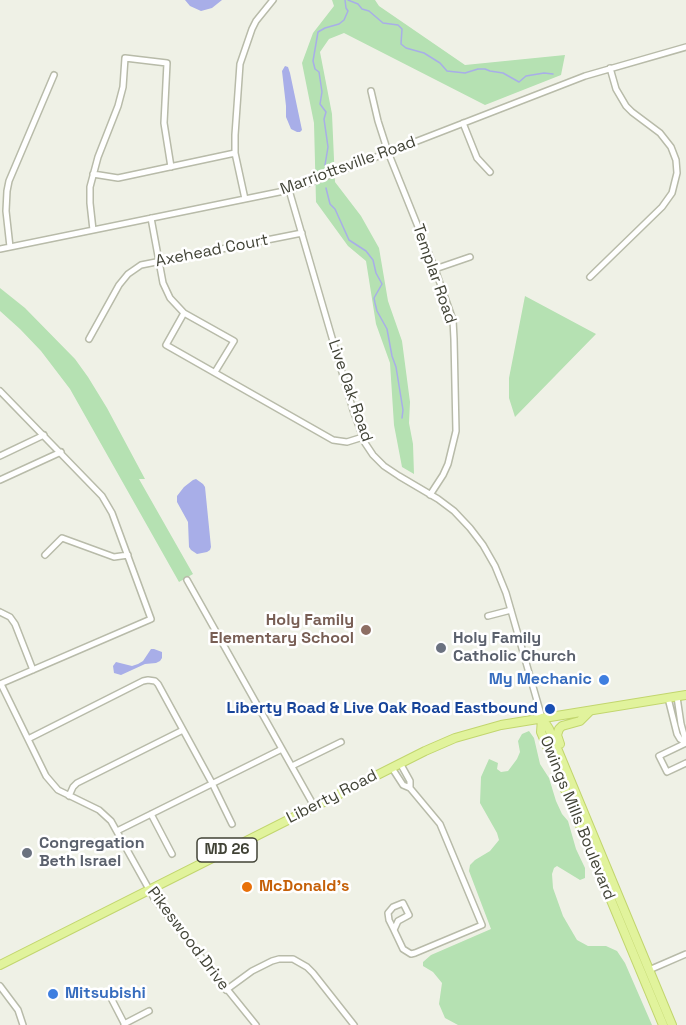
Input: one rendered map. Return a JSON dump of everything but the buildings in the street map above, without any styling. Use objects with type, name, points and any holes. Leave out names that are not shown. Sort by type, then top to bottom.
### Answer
[{"type":"main road","name":"Liberty Road","points":[[0,964],[445,742],[494,727],[677,697]]},
{"type":"main road","points":[[560,753],[562,749],[557,735],[559,729],[564,724],[580,721],[590,711]]},
{"type":"main road","name":"Owings Mills Boulevard","points":[[542,718],[560,753],[672,1025]]},
{"type":"main road","name":"Owings Mills Boulevard","points":[[542,718],[541,732],[663,1025]]},
{"type":"street","points":[[245,199],[235,153],[240,64],[252,29],[273,0]]},
{"type":"street","name":"Marriottsville Road","points":[[0,249],[289,190],[585,76],[686,47]]},
{"type":"street","points":[[93,230],[90,203],[93,174],[118,106],[123,87],[125,58],[167,63],[164,123],[171,167]]},
{"type":"street","points":[[590,277],[662,207],[672,193],[677,173],[676,159],[671,147],[660,133],[626,106],[616,89],[610,68]]},
{"type":"street","points":[[10,247],[6,211],[9,181],[54,75]]},
{"type":"street","name":"Templar Road","points":[[371,91],[388,152],[453,320],[456,431],[448,464],[430,495]]},
{"type":"street","points":[[463,123],[477,158],[490,172]]},
{"type":"street","points":[[93,174],[118,178],[235,153]]},
{"type":"street","name":"Live Oak Road","points":[[289,190],[353,410],[363,437],[373,455],[384,466],[453,511],[483,545],[500,578],[511,610],[542,718]]},
{"type":"street","points":[[151,218],[163,283],[170,298],[184,313],[234,341],[216,372]]},
{"type":"street","name":"Axehead Court","points":[[89,339],[119,285],[128,274],[141,266],[302,233]]},
{"type":"street","points":[[435,269],[470,257]]},
{"type":"street","points":[[184,313],[166,345],[333,440],[346,442],[363,437]]},
{"type":"street","points":[[0,391],[102,495],[112,513],[151,619],[0,684]]},
{"type":"street","points":[[0,456],[44,435]]},
{"type":"street","points":[[0,480],[61,452]]},
{"type":"street","points":[[45,555],[62,538],[114,557],[128,555]]},
{"type":"street","points":[[187,580],[314,806]]},
{"type":"street","points":[[488,616],[511,610]]},
{"type":"street","points":[[0,612],[10,617],[15,624],[33,670]]},
{"type":"street","points":[[27,739],[148,680],[155,681],[212,783],[232,824]]},
{"type":"street","name":"Pikeswood Drive","points":[[0,684],[52,784],[69,796],[105,814],[111,821],[148,890],[256,1025]]},
{"type":"street","points":[[677,697],[681,724],[686,742],[676,734],[677,697]]},
{"type":"street","points":[[69,796],[77,783],[183,730]]},
{"type":"street","points":[[292,766],[341,742]]},
{"type":"street","points":[[686,743],[659,756],[667,772],[686,763]]},
{"type":"street","points":[[117,831],[282,749]]},
{"type":"street","points":[[394,930],[398,921],[409,915],[403,903],[393,907],[388,914],[389,920],[403,949],[411,954],[482,925],[440,824],[410,788],[403,784],[396,765]]},
{"type":"street","points":[[396,765],[410,781],[410,788]]},
{"type":"street","points":[[151,814],[172,854]]},
{"type":"street","points":[[649,970],[686,954]]},
{"type":"street","points":[[226,990],[252,971],[272,961],[279,958],[293,959],[307,966],[314,973],[354,1025]]},
{"type":"street","points":[[0,986],[18,1010],[23,1025]]},
{"type":"street","points":[[110,996],[125,1024],[149,1011]]},
{"type":"green space","points":[[332,0],[375,0],[379,6],[465,65],[565,55],[561,75],[485,105],[344,33],[329,39],[320,52],[332,114],[335,182],[361,216],[379,248],[388,301],[402,341],[410,402],[409,423],[413,444],[414,474],[402,467],[394,425],[390,363],[376,324],[366,261],[348,246],[316,202],[314,123],[302,63],[313,33],[334,6]]},
{"type":"green space","points":[[0,288],[25,308],[75,359],[88,377],[145,479],[139,479],[193,574],[179,582],[70,389],[41,351],[0,311]]},
{"type":"green space","points":[[525,296],[596,334],[515,417],[509,398],[509,378]]},
{"type":"green space","points":[[529,731],[534,738],[540,764],[549,778],[562,814],[568,821],[576,849],[585,868],[585,878],[580,880],[557,866],[554,868],[553,888],[563,916],[577,940],[588,946],[606,946],[617,951],[625,963],[652,1025],[458,1025],[445,1018],[439,1004],[442,983],[433,972],[423,966],[423,962],[431,955],[491,929],[469,871],[470,865],[490,851],[499,840],[480,803],[481,777],[489,759],[498,763],[497,769],[501,772],[508,771],[520,752],[518,741],[522,734]]},
{"type":"water","points":[[185,0],[222,0],[212,8],[201,11],[190,6]]},
{"type":"water","points":[[285,66],[288,67],[290,73],[302,130],[300,132],[291,129],[286,117],[282,71]]},
{"type":"water","points":[[196,479],[205,487],[211,547],[207,552],[197,554],[189,547],[188,522],[177,502],[177,496],[184,487]]},
{"type":"water","points":[[151,649],[162,652],[160,661],[145,664],[121,675],[114,673],[113,666],[116,662],[132,666],[138,664],[143,661]]},
{"type":"waterway","points":[[325,165],[328,147],[324,119],[326,112],[320,104],[322,92],[319,72],[315,69],[313,61],[318,32],[344,20],[348,11],[345,0]]},
{"type":"waterway","points":[[348,0],[369,11],[383,23],[398,25],[402,29],[401,44],[406,48],[424,53],[440,63],[447,71],[465,73],[485,69],[503,73],[519,82],[526,76],[553,74]]},
{"type":"waterway","points":[[326,188],[330,204],[335,209],[349,240],[366,251],[373,260],[382,284],[374,298],[377,311],[387,329],[396,367],[403,410],[402,418]]},
{"type":"place","name":"Holy Family Elementary School","points":[[366,630]]},
{"type":"place","name":"Holy Family Catholic Church","points":[[441,648]]},
{"type":"place","name":"My Mechanic","points":[[604,680]]},
{"type":"place","name":"Liberty Road & Live Oak Road Eastbound","points":[[550,709]]},
{"type":"place","name":"Congregation Beth Israel","points":[[27,853]]},
{"type":"place","name":"McDonald's","points":[[247,887]]},
{"type":"place","name":"Mitsubishi","points":[[53,994]]}]
